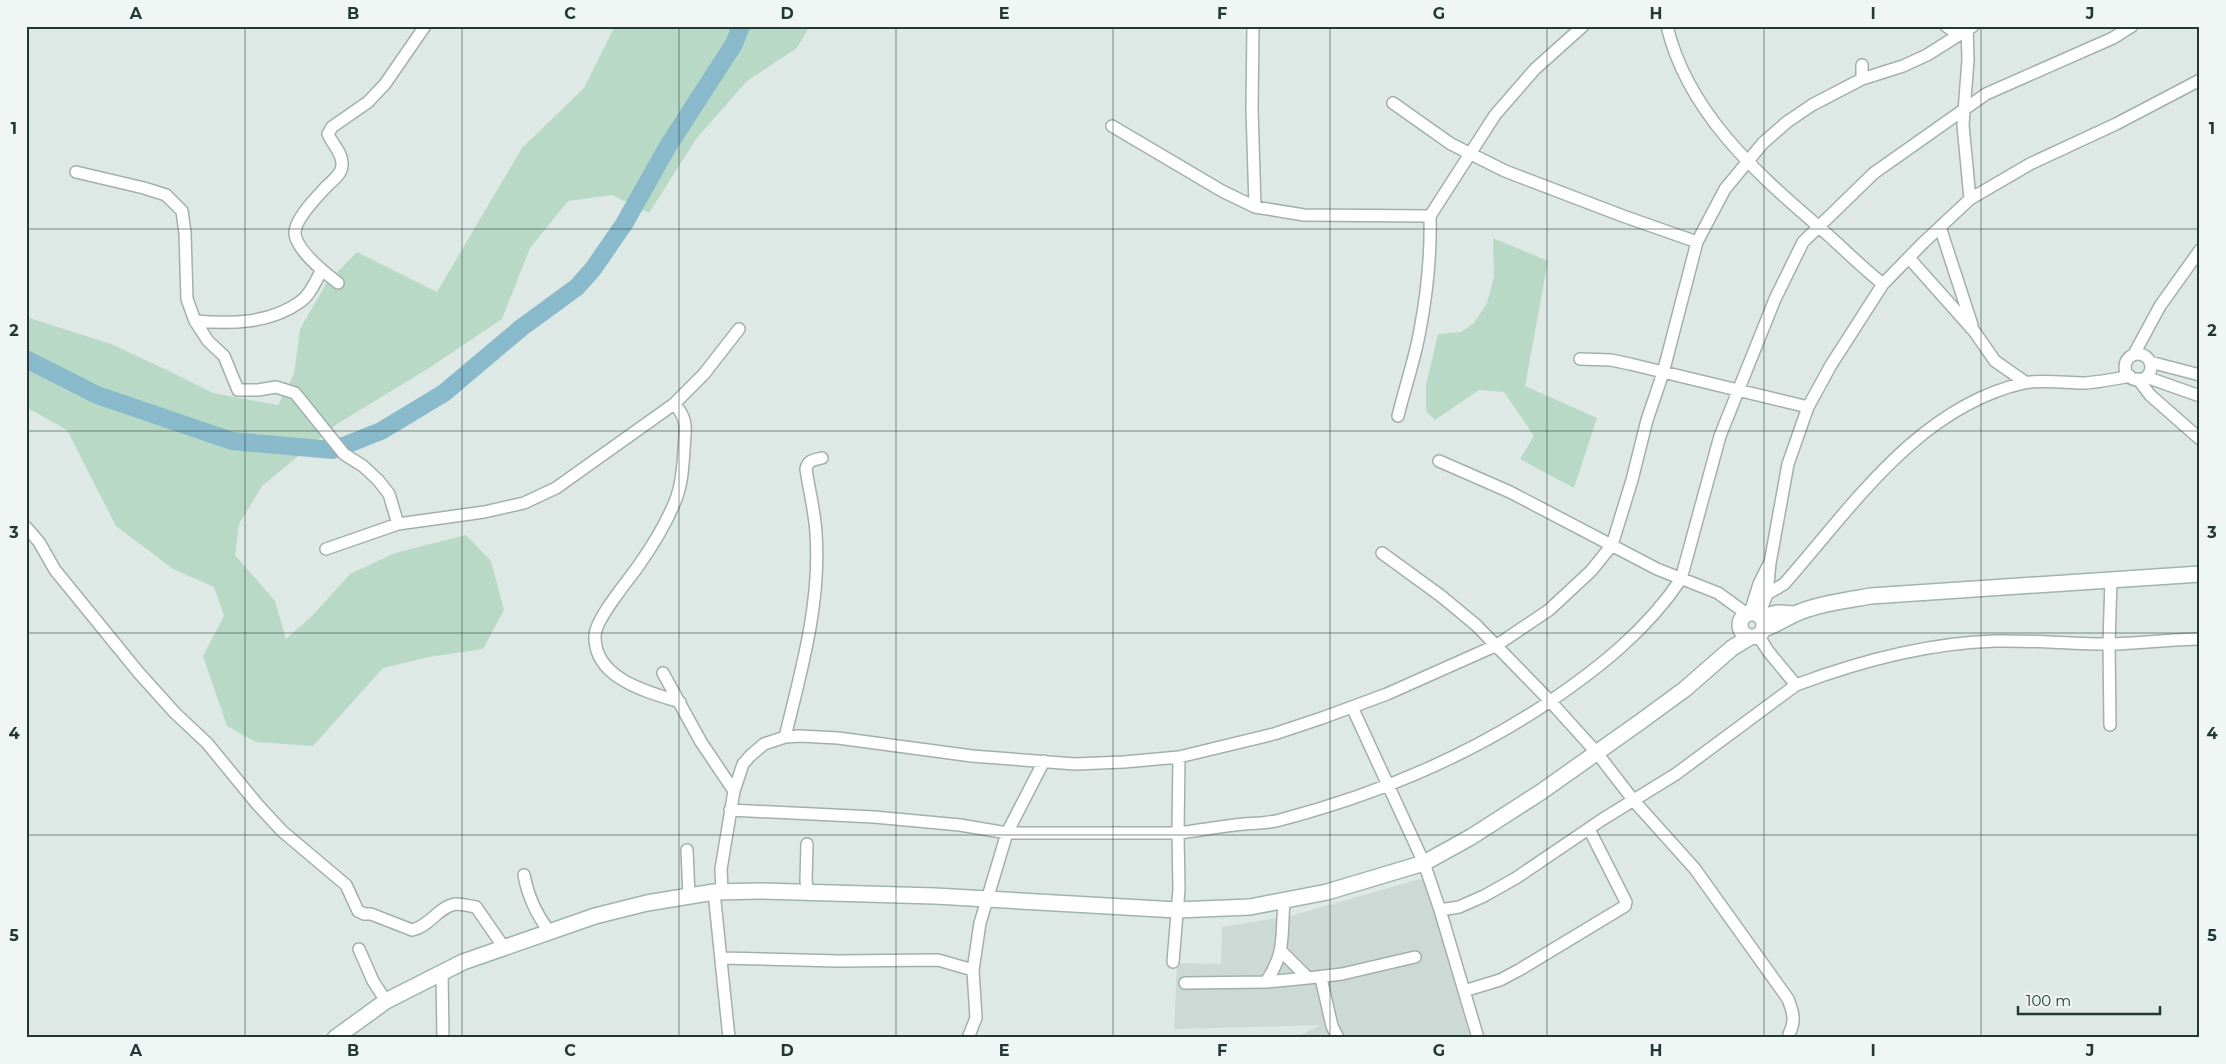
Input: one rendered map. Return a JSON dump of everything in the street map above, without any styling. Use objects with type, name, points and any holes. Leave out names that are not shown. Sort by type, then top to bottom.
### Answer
[{"type":"main road","points":[[335,1038],[386,1001],[442,972],[504,946],[595,916],[647,903],[689,896],[718,892],[808,892],[987,899],[1177,910],[1250,907],[1284,902],[1328,892],[1424,863],[1471,837],[1597,753],[1685,689],[1732,648],[1754,624],[1785,621],[1795,614],[1834,603],[1872,596],[2200,574]]},
{"type":"street","points":[[338,283],[321,270],[301,247],[296,234],[298,222],[314,199],[338,176],[342,166],[341,155],[328,134],[332,127],[368,102],[385,84],[425,26]]},
{"type":"street","points":[[1254,26],[1252,109],[1255,208]]},
{"type":"street","points":[[1398,416],[1420,331],[1431,238],[1430,216],[1495,115],[1535,69],[1583,26]]},
{"type":"street","points":[[1667,26],[1675,53],[1694,91],[1722,134],[1773,188],[1883,284]]},
{"type":"street","points":[[1946,26],[1967,29]]},
{"type":"street","points":[[730,810],[893,818],[960,825],[1007,834],[1178,833],[1279,820],[1413,776],[1503,732],[1578,683],[1616,652],[1654,614],[1681,579],[1720,436],[1792,261],[1803,242],[1874,173],[1986,94],[2113,38],[2132,26]]},
{"type":"street","points":[[729,1038],[721,958],[718,892],[734,791],[743,764],[764,744],[785,737],[831,738],[927,751],[1098,764],[1179,757],[1274,734],[1352,707],[1387,694],[1497,645],[1549,610],[1591,571],[1612,546],[1632,480],[1646,420],[1663,373],[1697,242],[1725,189],[1746,161],[1787,122],[1812,105],[1862,79],[1903,66],[1927,55],[1967,29]]},
{"type":"street","points":[[1967,29],[1968,60],[1963,110],[1964,148],[1968,169],[1970,199]]},
{"type":"street","points":[[1862,65],[1862,79]]},
{"type":"street","points":[[1754,624],[1770,563],[1788,464],[1808,407],[1831,365],[1883,284],[1970,199],[2030,164],[2116,124],[2200,80]]},
{"type":"street","points":[[1393,103],[1469,154],[1505,171],[1697,242]]},
{"type":"street","points":[[1112,126],[1222,191],[1255,208],[1304,215],[1430,216]]},
{"type":"street","points":[[76,172],[166,195],[182,211],[185,233],[187,299],[195,321],[208,341],[224,356],[238,390],[258,390],[276,387],[295,393],[344,454],[363,466],[378,480],[389,494],[398,524]]},
{"type":"street","points":[[1940,227],[1974,331]]},
{"type":"street","points":[[2200,250],[2160,306],[2134,354],[2126,364],[2127,373],[2138,378],[2200,396]]},
{"type":"street","points":[[1909,258],[1974,331],[1995,361],[2025,382]]},
{"type":"street","points":[[195,321],[229,324],[276,314],[301,302],[313,286],[321,270]]},
{"type":"street","points":[[326,549],[398,524],[484,512],[524,503],[556,488],[674,404],[704,374],[739,329]]},
{"type":"street","points":[[1762,594],[1784,584],[1870,483],[1928,430],[1949,415],[1974,402],[2025,382],[2087,383],[2138,378],[2151,370],[2150,362],[2145,356],[2134,354]]},
{"type":"street","points":[[1580,358],[1610,360],[1808,407]]},
{"type":"street","points":[[2150,362],[2200,375]]},
{"type":"street","points":[[2138,378],[2150,395],[2200,439]]},
{"type":"street","points":[[674,404],[682,412],[686,421],[683,467],[677,498],[639,566],[600,622],[595,636],[598,651],[607,666],[623,681],[680,702]]},
{"type":"street","points":[[785,737],[809,638],[815,589],[816,534],[806,469],[810,461],[822,458]]},
{"type":"street","points":[[1439,461],[1510,492],[1612,546],[1681,579],[1718,593],[1754,624],[1768,651],[1796,685]]},
{"type":"street","points":[[26,527],[39,542],[55,570],[139,673],[175,713],[207,743],[257,804],[282,831],[346,886],[358,911],[412,930],[418,928],[448,906],[458,904],[476,907],[504,946]]},
{"type":"street","points":[[1382,553],[1442,596],[1497,645],[1597,753],[1634,801],[1695,869],[1788,999],[1794,1016],[1794,1026],[1789,1034]]},
{"type":"street","points":[[2110,726],[2109,644],[2112,579]]},
{"type":"street","points":[[1440,910],[1459,907],[1484,896],[1516,878],[1676,774],[1796,685],[1861,662],[1938,646],[2013,641],[2109,644],[2200,639]]},
{"type":"street","points":[[663,673],[700,742],[734,791]]},
{"type":"street","points":[[1352,707],[1424,863],[1478,1038]]},
{"type":"street","points":[[1173,962],[1177,910],[1179,757]]},
{"type":"street","points":[[968,1038],[976,1018],[973,970],[980,923],[1007,834],[1044,761]]},
{"type":"street","points":[[1464,991],[1500,980],[1519,970],[1625,906],[1626,902],[1589,829]]},
{"type":"street","points":[[807,844],[806,881],[808,892]]},
{"type":"street","points":[[688,850],[689,896]]},
{"type":"street","points":[[524,875],[527,892],[533,907],[549,931]]},
{"type":"street","points":[[1266,982],[1278,963],[1281,951],[1284,902]]},
{"type":"street","points":[[359,949],[373,981],[386,1001]]},
{"type":"street","points":[[1281,951],[1308,978]]},
{"type":"street","points":[[1185,983],[1266,982],[1321,978],[1415,957]]},
{"type":"street","points":[[721,958],[838,961],[938,960],[973,970]]},
{"type":"street","points":[[442,972],[444,1038]]},
{"type":"street","points":[[1321,978],[1332,1026],[1338,1038]]},
{"type":"shaded area","points":[[1420,879],[1425,882],[1470,1038],[1294,1038],[1321,1025],[1174,1029],[1177,963],[1221,964],[1222,927],[1294,915]]},
{"type":"green space","points":[[615,26],[810,26],[797,48],[747,81],[696,139],[649,213],[612,195],[568,201],[530,248],[502,319],[429,368],[337,424],[262,486],[239,524],[235,555],[275,601],[286,639],[312,616],[350,574],[395,553],[466,535],[491,561],[504,610],[483,649],[429,657],[383,668],[313,746],[256,742],[227,726],[203,656],[224,616],[214,587],[173,569],[116,526],[67,430],[26,407],[26,317],[111,344],[213,393],[278,405],[294,374],[300,329],[326,284],[357,252],[437,292],[522,148],[584,88]]},
{"type":"green space","points":[[1493,238],[1548,261],[1525,386],[1597,418],[1574,488],[1520,459],[1534,436],[1504,392],[1479,390],[1435,420],[1426,411],[1426,385],[1438,334],[1461,332],[1474,323],[1487,303],[1494,277]]},
{"type":"waterway","points":[[26,359],[97,395],[232,441],[333,450],[381,431],[444,393],[521,328],[577,287],[593,269],[624,224],[668,146],[734,44],[741,26]]}]
